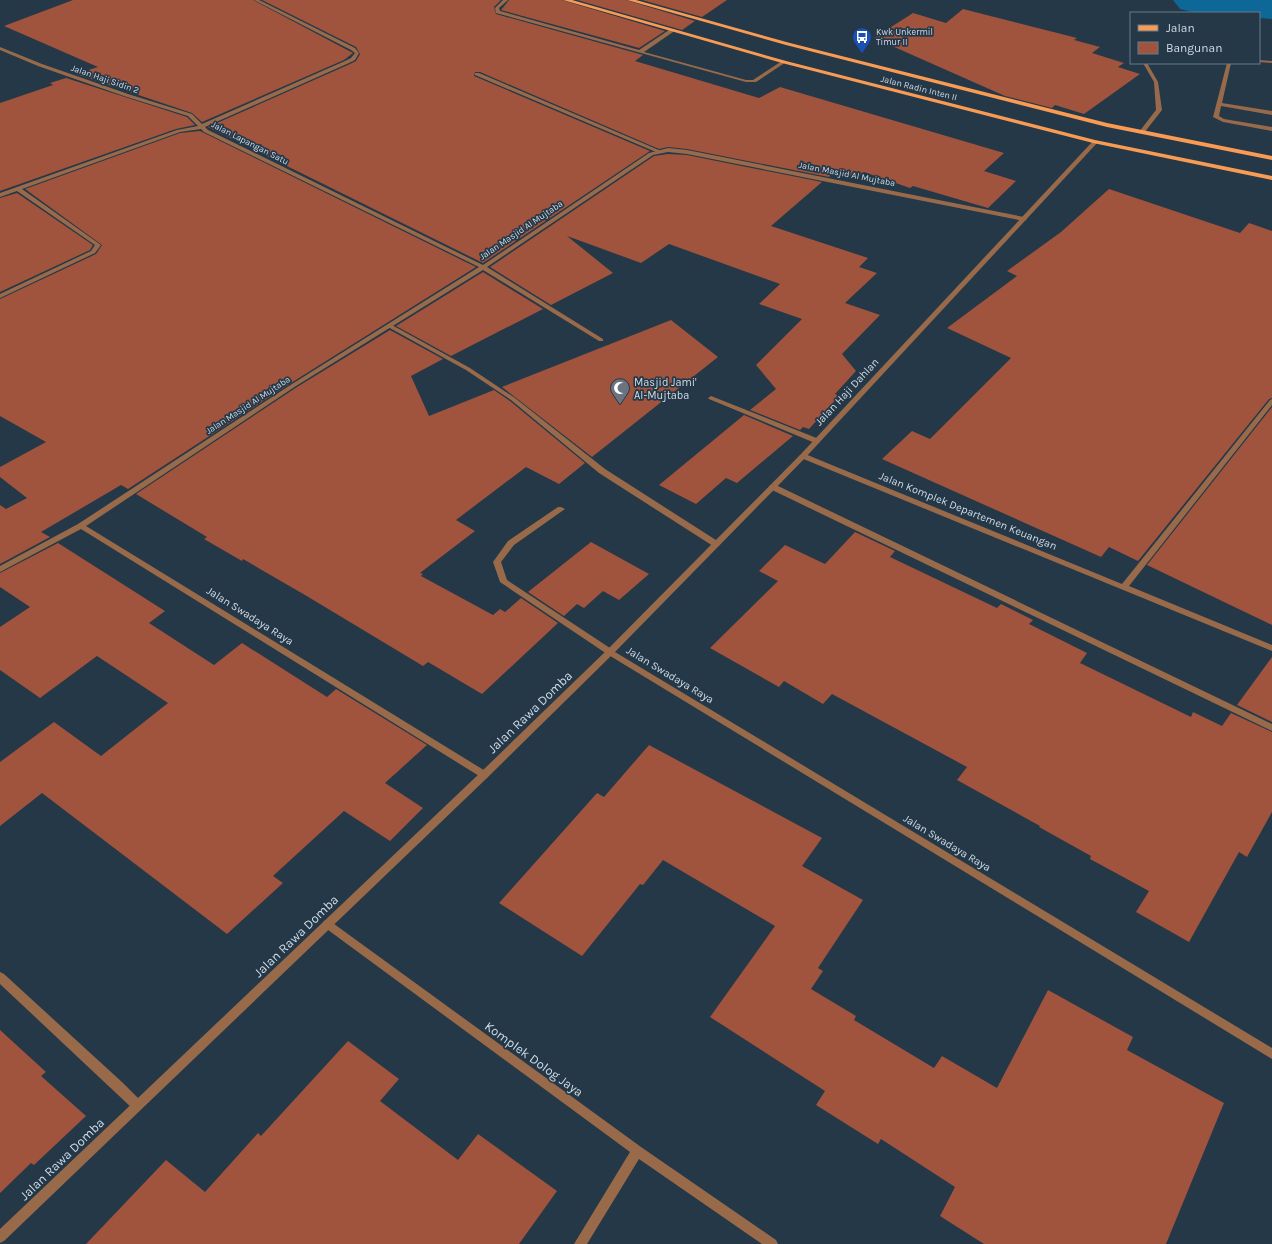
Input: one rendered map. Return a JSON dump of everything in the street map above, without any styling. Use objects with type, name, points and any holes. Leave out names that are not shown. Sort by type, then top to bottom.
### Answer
[{"type":"main road","name":"Jalan Radin Inten II","points":[[566,0],[784,62],[1095,142],[1272,178]]},
{"type":"main road","name":"Jalan Radin Inten II","points":[[630,0],[788,44],[1100,123],[1272,158]]},
{"type":"street","points":[[200,127],[347,62],[356,56],[357,53],[353,50],[256,0]]},
{"type":"street","points":[[506,0],[496,8],[498,12],[746,81],[754,81],[784,62]]},
{"type":"street","points":[[640,52],[671,31]]},
{"type":"street","name":"Jalan Haji Sidin 2","points":[[0,48],[40,65],[126,95],[190,115],[200,127]]},
{"type":"street","points":[[1260,61],[1272,62]]},
{"type":"street","points":[[1142,132],[1159,110],[1156,82],[1146,64]]},
{"type":"street","points":[[1229,64],[1216,117],[1272,129]]},
{"type":"street","points":[[477,74],[658,152]]},
{"type":"street","points":[[1220,104],[1272,113]]},
{"type":"street","name":"Jalan Lapangan Satu","points":[[0,195],[179,131],[200,127],[483,267],[601,340]]},
{"type":"street","name":"Jalan Haji Dahlan","points":[[610,652],[803,456],[1095,142]]},
{"type":"street","name":"Jalan Masjid Al Mujtaba","points":[[81,526],[294,385],[483,267],[645,157],[658,152],[668,150],[687,152],[1024,219]]},
{"type":"street","points":[[0,296],[93,252],[98,245],[18,189]]},
{"type":"street","points":[[390,326],[468,369],[513,399],[602,471],[716,544]]},
{"type":"street","points":[[711,398],[817,441]]},
{"type":"street","points":[[1124,587],[1272,401]]},
{"type":"street","name":"Jalan Komplek Departemen Keuangan","points":[[803,456],[1272,648]]},
{"type":"street","points":[[773,487],[1272,728]]},
{"type":"street","name":"Jalan Swadaya Raya","points":[[561,508],[511,543],[497,562],[504,582],[610,652],[1272,1054]]},
{"type":"street","points":[[0,570],[81,526]]},
{"type":"street","name":"Jalan Swadaya Raya","points":[[81,526],[484,775]]},
{"type":"street","name":"Jalan Rawa Domba","points":[[0,1237],[484,775],[610,652]]},
{"type":"street","name":"Komplek Dolog Jaya","points":[[327,924],[637,1151],[772,1244]]},
{"type":"street","points":[[0,977],[137,1105]]},
{"type":"street","points":[[580,1244],[637,1151]]},
{"type":"building","points":[[73,0],[253,0],[353,53],[344,60],[202,122],[192,113],[76,74],[98,67],[4,26]]},
{"type":"building","points":[[262,0],[501,0],[494,7],[496,14],[643,55],[635,61],[759,98],[780,87],[1004,153],[984,171],[1016,181],[988,208],[913,186],[910,188],[864,172],[855,179],[834,172],[829,177],[687,149],[668,147],[659,149],[480,72],[475,72],[474,76],[650,151],[483,263],[208,127],[350,64],[356,61],[360,54],[356,47]]},
{"type":"building","points":[[509,0],[562,0],[665,31],[639,48],[501,10]]},
{"type":"building","points":[[577,0],[626,0],[695,21],[682,30]]},
{"type":"building","points":[[642,0],[727,0],[702,17]]},
{"type":"building","points":[[963,9],[1077,38],[1074,40],[1100,47],[1092,53],[1124,63],[1118,67],[1140,74],[1084,114],[1055,105],[1052,108],[1005,96],[874,38],[913,13],[946,23]]},
{"type":"building","points":[[66,78],[187,117],[195,125],[176,129],[0,191],[0,103],[53,85],[50,83]]},
{"type":"building","points":[[200,131],[476,267],[291,383],[128,489],[121,485],[41,532],[50,537],[0,564],[0,505],[6,509],[27,498],[0,477],[0,467],[46,442],[0,416],[0,299],[96,254],[102,245],[25,189],[180,133]]},
{"type":"building","points":[[668,154],[687,155],[822,182],[771,226],[868,258],[859,267],[877,273],[845,303],[880,315],[842,354],[856,371],[835,394],[839,396],[809,429],[803,427],[800,430],[750,410],[776,389],[756,365],[802,319],[759,304],[780,284],[669,244],[641,263],[567,236],[613,273],[551,305],[490,267],[654,156]]},
{"type":"building","points":[[1109,189],[1240,233],[1249,223],[1272,231],[1272,398],[1269,399],[1138,561],[1109,547],[1101,557],[882,459],[912,431],[930,439],[1011,358],[947,328],[1017,276],[1007,271],[1061,232]]},
{"type":"building","points":[[17,193],[93,245],[90,250],[0,292],[0,198]]},
{"type":"building","points":[[483,272],[543,309],[451,356],[396,326]]},
{"type":"building","name":"Masjid Jami' Al-Mujtaba","points":[[671,320],[718,357],[592,457],[502,387]]},
{"type":"building","points":[[390,330],[443,359],[411,376],[429,416],[494,390],[510,401],[585,463],[559,484],[526,467],[456,520],[475,531],[420,573],[423,574],[421,576],[493,615],[500,609],[505,612],[521,598],[558,623],[482,694],[428,662],[423,666],[243,559],[242,561],[204,539],[207,537],[136,494],[297,387]]},
{"type":"building","points":[[1272,407],[1272,625],[1147,565]]},
{"type":"building","points":[[744,415],[793,436],[737,483],[726,478],[696,504],[659,485]]},
{"type":"building","points":[[855,532],[895,551],[890,557],[997,608],[1001,604],[1033,620],[1029,624],[1087,653],[1080,663],[1191,717],[1193,712],[1222,726],[1231,713],[1272,732],[1272,812],[1247,857],[1239,852],[1189,942],[1136,912],[1149,891],[1090,859],[1091,856],[957,780],[967,767],[832,694],[823,704],[784,681],[779,687],[710,648],[778,581],[759,571],[785,545],[825,564]]},
{"type":"building","points":[[591,542],[649,574],[619,600],[603,591],[584,608],[577,604],[564,616],[528,592]]},
{"type":"building","points":[[58,543],[165,611],[149,623],[214,665],[242,643],[327,697],[336,689],[427,745],[385,783],[423,808],[390,841],[344,811],[273,876],[283,883],[227,934],[42,793],[0,826],[0,762],[54,722],[101,756],[168,703],[97,656],[40,698],[0,670],[0,627],[30,607],[0,587],[0,573]]},
{"type":"building","points":[[1272,657],[1272,722],[1237,705]]},
{"type":"building","points":[[649,745],[822,838],[802,866],[863,900],[818,968],[823,971],[811,989],[856,1016],[854,1020],[934,1068],[942,1056],[997,1088],[1048,990],[1133,1037],[1127,1050],[1224,1103],[1166,1244],[984,1244],[940,1216],[955,1187],[881,1139],[878,1144],[816,1105],[825,1091],[710,1017],[775,926],[663,860],[643,885],[640,884],[582,956],[499,903],[597,793],[604,797]]},
{"type":"building","points":[[0,1030],[46,1072],[41,1076],[86,1116],[34,1165],[31,1163],[0,1193]]},
{"type":"building","points":[[348,1041],[399,1079],[380,1101],[458,1160],[478,1134],[557,1191],[519,1244],[86,1244],[166,1160],[205,1192],[258,1133],[261,1136]]},
{"type":"waterway","points":[[1195,0],[1272,6]]},
{"type":"place","name":"Kwk Unkermil Timur II","points":[[862,54]]},
{"type":"place","name":"Masjid Jami' Al-Mujtaba","points":[[620,405]]}]
